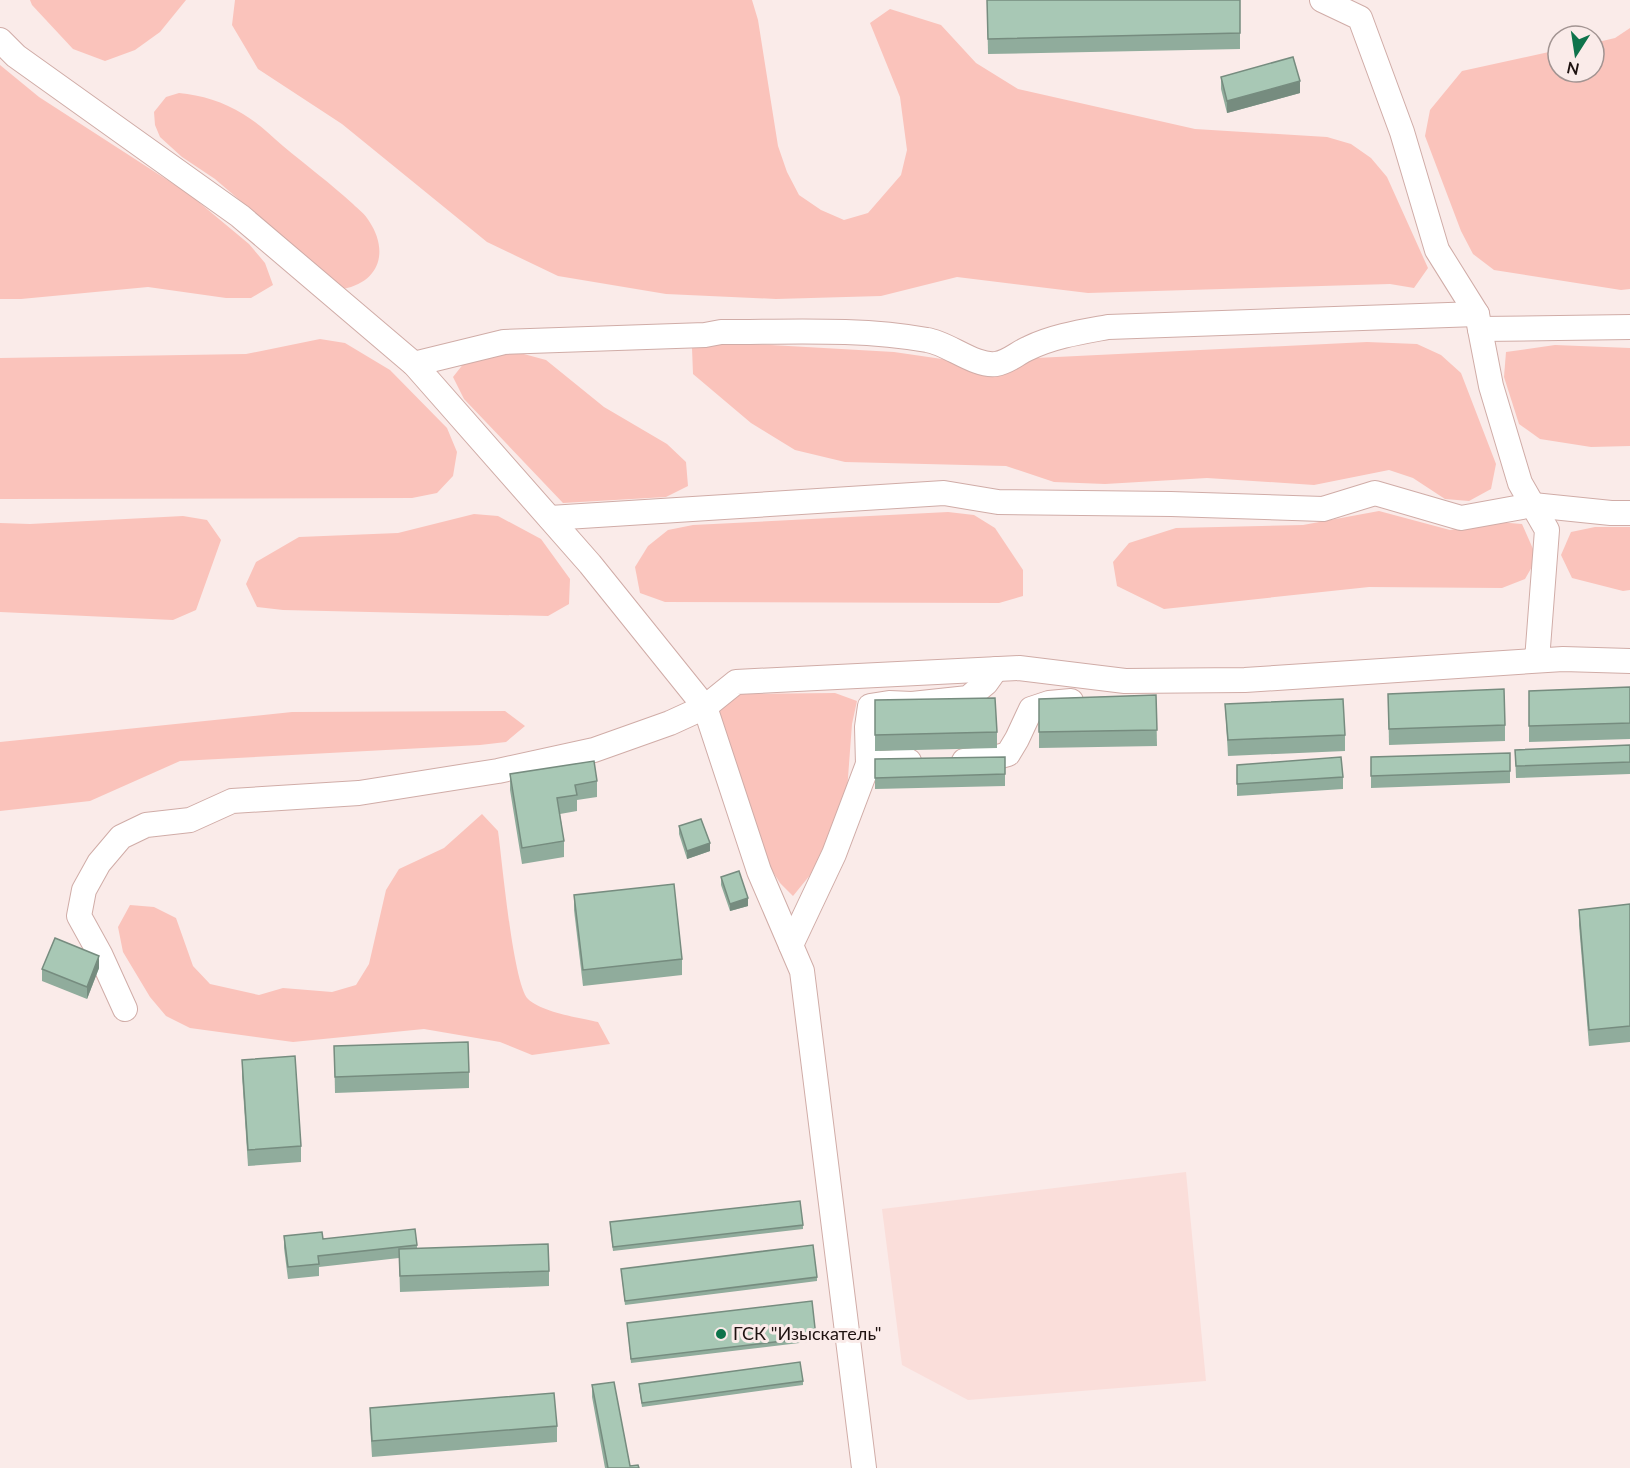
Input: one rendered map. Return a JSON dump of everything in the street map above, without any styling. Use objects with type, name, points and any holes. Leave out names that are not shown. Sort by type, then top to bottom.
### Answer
[{"type":"street","points":[[1322,0],[1360,18],[1402,132],[1437,250],[1478,321],[1491,386],[1520,483],[1547,531],[1537,660]]},
{"type":"street","points":[[0,40],[16,56],[240,216],[414,364],[590,564],[705,707],[759,871],[802,971],[864,1468]]},
{"type":"street","points":[[414,364],[504,342],[705,335],[722,332],[872,332],[931,340],[981,362],[994,364],[1009,360],[1028,348],[1064,334],[1108,327],[1478,321],[1630,327]]},
{"type":"street","points":[[550,518],[944,493],[998,502],[1323,509],[1375,493],[1461,518],[1533,505],[1630,513]]},
{"type":"street","points":[[125,1009],[100,954],[79,916],[84,890],[99,863],[121,837],[146,825],[190,820],[232,801],[359,792],[498,771],[594,750],[670,723],[705,707],[736,682],[1019,668],[1137,681],[1245,680],[1537,660],[1630,661]]},
{"type":"street","points":[[791,945],[834,854],[867,764],[867,727],[870,706],[968,698],[986,683],[996,669]]},
{"type":"street","points":[[867,764],[968,761],[1008,754],[1031,709],[1048,703],[1070,700],[1101,701],[1113,697],[1137,681]]},
{"type":"shaded area","points":[[30,0],[186,0],[160,32],[135,50],[105,61],[73,49]]},
{"type":"shaded area","points":[[235,0],[752,0],[758,20],[778,146],[787,172],[799,195],[821,210],[844,220],[868,213],[901,175],[907,150],[900,97],[870,23],[890,9],[941,25],[976,63],[1018,89],[1195,129],[1327,137],[1351,144],[1371,158],[1387,177],[1428,268],[1414,288],[1390,284],[1088,293],[957,277],[881,296],[776,299],[666,294],[558,276],[487,242],[342,124],[258,69],[232,25]]},
{"type":"shaded area","points":[[1630,28],[1630,289],[1621,290],[1494,270],[1473,254],[1461,231],[1425,136],[1430,110],[1462,71],[1546,53],[1546,84],[1606,84],[1606,40],[1615,38]]},
{"type":"shaded area","points":[[0,65],[39,97],[189,194],[249,244],[265,263],[273,285],[251,298],[226,298],[148,287],[0,299]]},
{"type":"shaded area","points":[[179,93],[212,100],[248,117],[366,216],[379,243],[377,264],[373,272],[365,280],[343,289],[215,179],[182,157],[160,137],[155,125],[154,112],[166,97]]},
{"type":"shaded area","points":[[320,339],[345,343],[390,370],[447,428],[457,452],[453,476],[437,493],[412,498],[0,499],[0,358],[246,354]]},
{"type":"shaded area","points":[[717,342],[894,352],[990,366],[1036,358],[1367,342],[1417,344],[1441,355],[1461,373],[1496,464],[1491,489],[1469,501],[1445,499],[1413,478],[1389,470],[1314,485],[1207,478],[1105,484],[1054,482],[1006,466],[845,462],[795,450],[751,423],[693,374],[692,348]]},
{"type":"shaded area","points":[[1555,345],[1630,348],[1630,446],[1591,447],[1540,439],[1519,424],[1504,377],[1506,352]]},
{"type":"shaded area","points":[[520,353],[546,360],[604,407],[667,444],[686,462],[688,486],[666,497],[563,503],[464,399],[453,377],[468,358]]},
{"type":"shaded area","points":[[1379,511],[1450,530],[1497,522],[1522,524],[1537,558],[1525,579],[1502,588],[1369,587],[1164,609],[1117,586],[1113,562],[1129,543],[1176,528],[1303,525]]},
{"type":"shaded area","points":[[948,512],[974,515],[995,528],[1023,570],[1023,596],[999,603],[665,602],[640,593],[635,567],[648,546],[668,530],[693,525]]},
{"type":"shaded area","points":[[474,514],[498,516],[541,539],[570,579],[569,604],[548,616],[283,610],[257,607],[246,584],[256,562],[299,537],[398,533]]},
{"type":"shaded area","points":[[183,516],[207,520],[221,540],[196,610],[173,620],[0,612],[0,523],[30,524]]},
{"type":"shaded area","points":[[1595,527],[1630,527],[1630,590],[1623,591],[1572,578],[1561,555],[1571,532]]},
{"type":"shaded area","points":[[835,693],[857,701],[852,724],[847,791],[815,869],[793,896],[780,883],[768,864],[718,715],[729,694]]},
{"type":"shaded area","points":[[505,711],[525,726],[506,742],[180,761],[90,801],[0,811],[0,742],[292,712]]},
{"type":"shaded area","points":[[482,814],[498,831],[513,947],[523,989],[528,999],[551,1011],[598,1022],[610,1044],[532,1055],[500,1042],[424,1029],[293,1042],[190,1028],[166,1016],[150,997],[123,952],[118,927],[130,905],[154,907],[176,918],[193,966],[210,984],[259,995],[283,988],[332,992],[356,985],[369,964],[386,890],[399,869],[444,848]]},
{"type":"shaded area","points":[[1186,1172],[1206,1381],[968,1400],[902,1365],[882,1209]]},
{"type":"building","points":[[987,0],[1240,0],[1240,33],[988,39]]},
{"type":"building","points":[[1293,57],[1300,81],[1227,101],[1221,77]]},
{"type":"building","points":[[1630,687],[1630,723],[1529,726],[1529,691]]},
{"type":"building","points":[[1504,689],[1505,725],[1389,729],[1388,694]]},
{"type":"building","points":[[1156,695],[1157,730],[1039,732],[1039,699]]},
{"type":"building","points":[[995,698],[997,732],[875,735],[875,700]]},
{"type":"building","points":[[1343,699],[1345,735],[1228,740],[1225,704]]},
{"type":"building","points":[[1630,745],[1630,762],[1516,766],[1515,750]]},
{"type":"building","points":[[1510,753],[1510,771],[1371,776],[1371,757]]},
{"type":"building","points":[[1005,757],[1005,774],[875,778],[875,759]]},
{"type":"building","points":[[1341,757],[1343,777],[1237,784],[1237,765]]},
{"type":"building","points":[[594,761],[597,781],[575,785],[577,795],[557,798],[564,841],[522,848],[510,774]]},
{"type":"building","points":[[701,819],[710,843],[687,851],[679,826]]},
{"type":"building","points":[[739,871],[748,898],[730,904],[721,877]]},
{"type":"building","points":[[674,884],[682,959],[583,970],[574,895]]},
{"type":"building","points":[[1630,904],[1630,1026],[1589,1030],[1579,910]]},
{"type":"building","points":[[55,938],[99,956],[87,987],[42,969]]},
{"type":"building","points":[[468,1042],[469,1072],[335,1077],[334,1046]]},
{"type":"building","points":[[295,1056],[301,1146],[248,1150],[242,1060]]},
{"type":"building","points":[[800,1201],[803,1225],[613,1247],[610,1222]]},
{"type":"building","points":[[415,1229],[417,1245],[318,1256],[319,1264],[288,1267],[284,1236],[322,1232],[323,1239]]},
{"type":"building","points":[[548,1244],[549,1271],[400,1276],[399,1249]]},
{"type":"building","name":"ГСК \"Изыскатель\"","points":[[813,1245],[817,1277],[625,1301],[621,1269]]},
{"type":"building","name":"ГСК \"Изыскатель\"","points":[[812,1301],[816,1337],[631,1359],[627,1323]]},
{"type":"building","name":"ГСК \"Изыскатель\"","points":[[800,1362],[803,1381],[642,1403],[639,1384]]},
{"type":"building","points":[[614,1382],[630,1466],[638,1465],[639,1468],[608,1468],[592,1385]]},
{"type":"building","points":[[554,1393],[557,1426],[372,1441],[370,1408]]},
{"type":"place","name":"ГСК \"Изыскатель\"","points":[[721,1334]]}]
